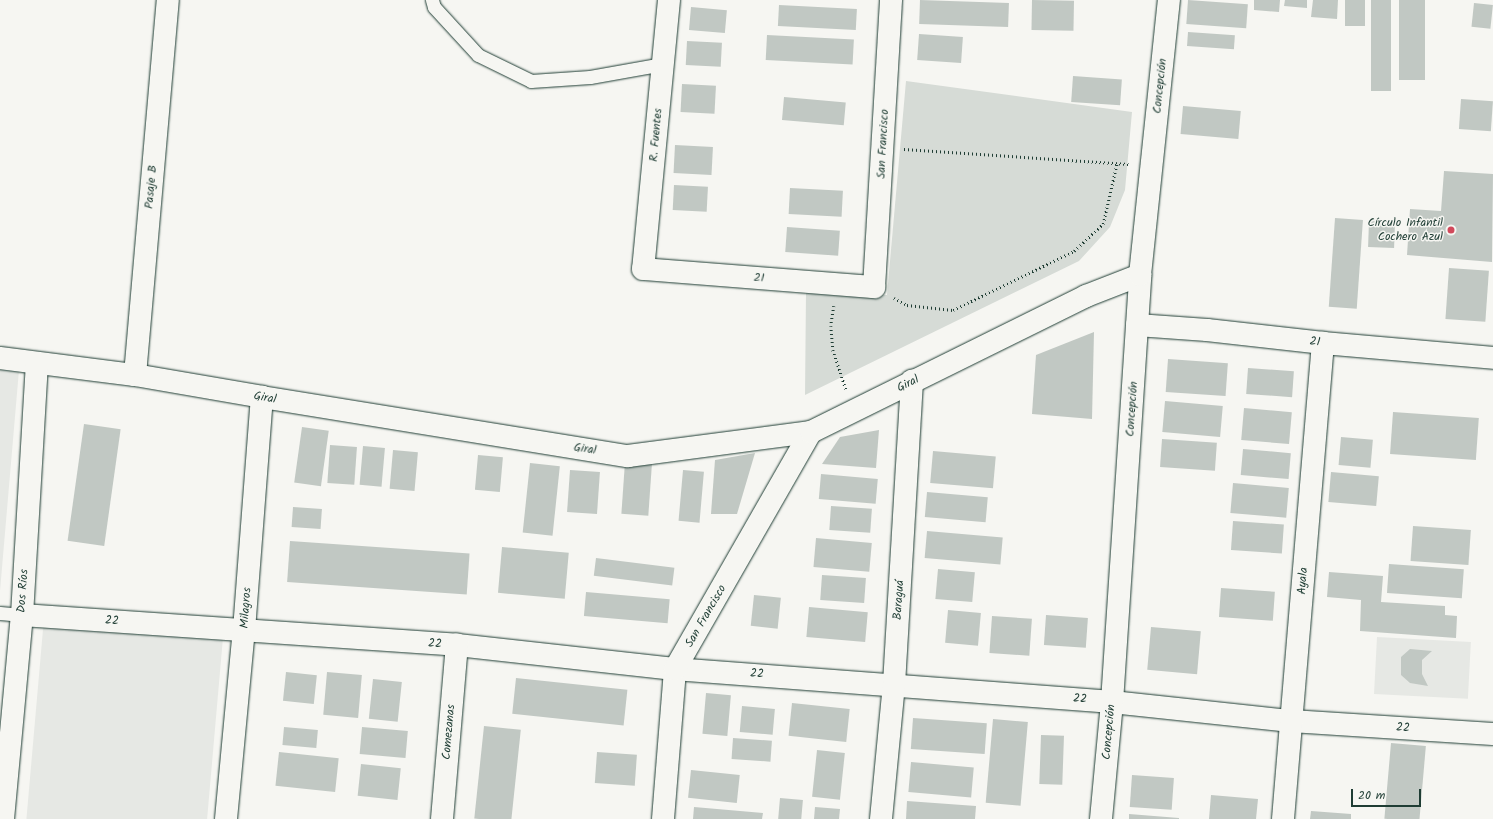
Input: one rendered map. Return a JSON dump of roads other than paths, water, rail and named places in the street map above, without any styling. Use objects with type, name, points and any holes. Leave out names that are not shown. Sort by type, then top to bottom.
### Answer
[{"type":"street","name":"Pasaje B","points":[[135,375],[168,0]]},
{"type":"street","name":"R. Fuentes","points":[[643,270],[669,0]]},
{"type":"street","name":"San Francisco","points":[[874,287],[891,0]]},
{"type":"street","name":"Concepción","points":[[1101,819],[1112,702],[1138,325],[1140,276],[1169,0]]},
{"type":"street","name":"21","points":[[643,270],[874,287]]},
{"type":"street","name":"Giral","points":[[0,358],[37,364],[135,375],[628,456],[811,432],[1086,296],[1140,276]]},
{"type":"street","name":"21","points":[[1138,325],[1207,330],[1323,343],[1493,358]]},
{"type":"street","name":"Ayala","points":[[1283,819],[1323,343]]},
{"type":"street","name":"Dos Ríos","points":[[3,819],[4,762],[22,616],[37,364]]},
{"type":"street","name":"Baraguá","points":[[881,819],[894,684],[912,381]]},
{"type":"street","name":"Milagros","points":[[226,819],[244,630],[262,397]]},
{"type":"street","name":"San Francisco","points":[[663,819],[675,669],[811,432]]},
{"type":"street","name":"22","points":[[22,616],[457,645],[675,669],[894,684],[1112,702],[1291,721],[1493,734]]},
{"type":"street","name":"Comezanas","points":[[442,819],[457,645]]},
{"type":"lane","points":[[432,0],[434,7],[478,55],[531,82],[590,77],[663,64]]},
{"type":"lane","points":[[0,613],[22,616]]},
{"type":"place","name":"Círculo Infantil Cochero Azul","points":[[1451,230]]}]
